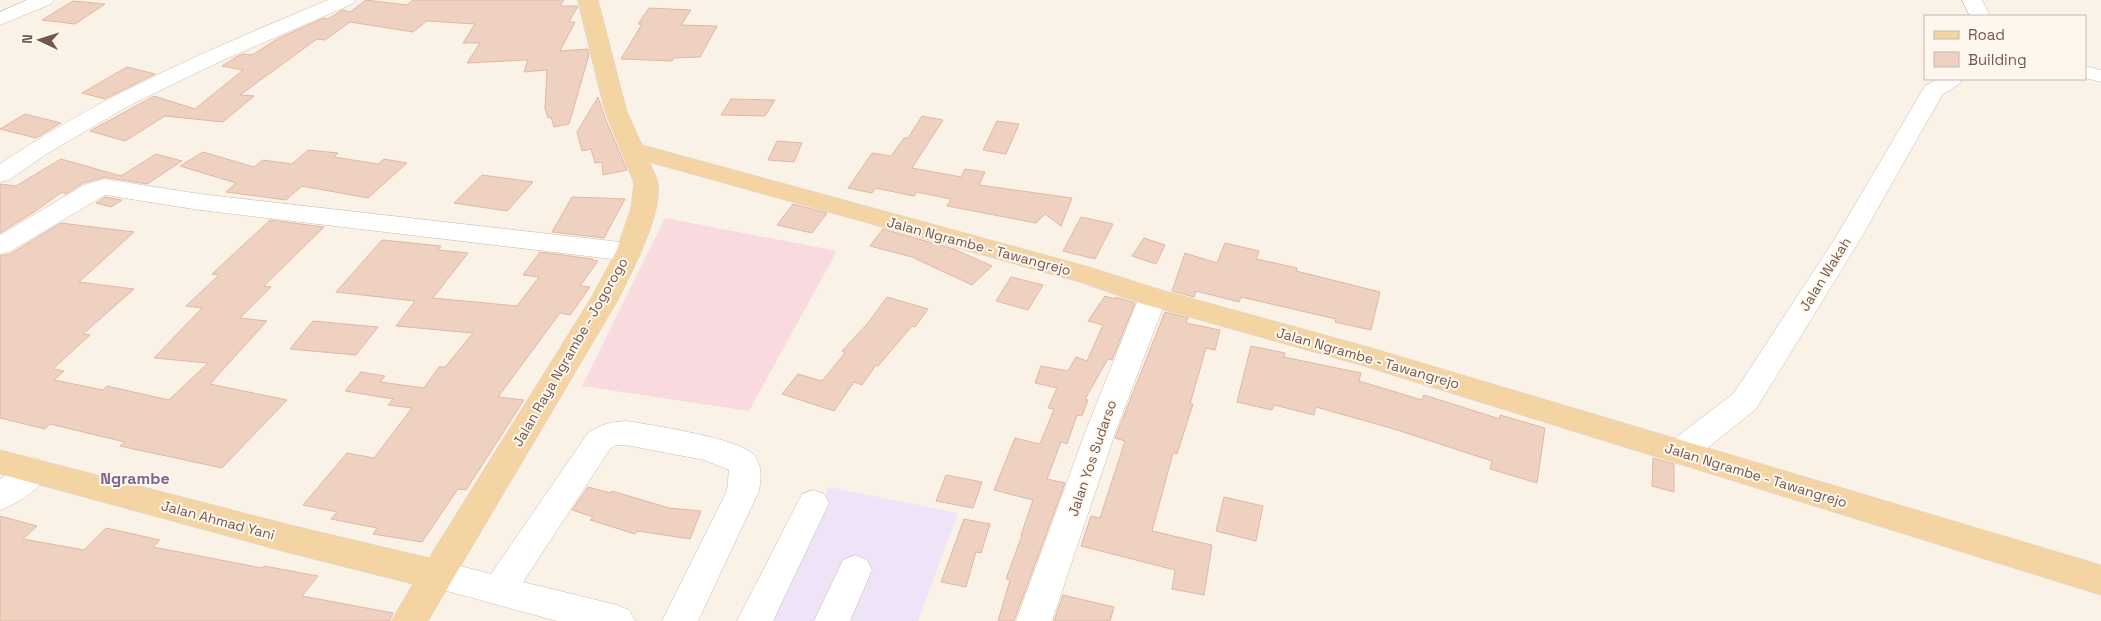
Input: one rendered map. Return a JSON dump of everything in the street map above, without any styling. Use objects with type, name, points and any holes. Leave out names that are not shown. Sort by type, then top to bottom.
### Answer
[{"type":"main road","name":"Jalan Raya Ngrambe - Jogorogo","points":[[409,621],[604,300],[629,252],[643,208],[646,182],[616,112],[588,0]]},
{"type":"main road","name":"Jalan Ngrambe - Tawangrejo","points":[[632,150],[1089,276],[1368,357],[2101,580]]},
{"type":"main road","name":"Jalan Ahmad Yani","points":[[0,462],[290,539],[437,575]]},
{"type":"street","points":[[0,19],[44,0]]},
{"type":"street","points":[[0,175],[34,150],[114,105],[216,55],[345,0]]},
{"type":"street","points":[[1972,0],[1980,15]]},
{"type":"street","points":[[2086,72],[2101,76]]},
{"type":"street","name":"Jalan Wakah","points":[[1680,452],[1745,401],[1848,238],[1933,91],[1950,80]]},
{"type":"street","points":[[0,246],[93,190],[104,186],[200,202],[629,252]]},
{"type":"street","name":"Jalan Yos Sudarso","points":[[1034,621],[1100,433],[1153,296]]},
{"type":"street","points":[[499,590],[599,441],[609,434],[626,433],[725,453],[742,463],[746,474],[743,492],[680,621]]},
{"type":"street","points":[[0,497],[34,471]]},
{"type":"street","points":[[755,621],[813,503]]},
{"type":"street","points":[[832,621],[855,570]]},
{"type":"street","points":[[437,575],[617,621]]},
{"type":"shaded area","points":[[665,218],[837,251],[749,411],[582,386]]},
{"type":"shaded area","points":[[829,487],[958,513],[918,621],[765,621]]},
{"type":"building","points":[[366,0],[407,5],[413,0],[564,0],[560,6],[578,6],[569,22],[575,22],[560,51],[588,49],[589,55],[569,124],[554,127],[551,117],[548,118],[545,108],[547,70],[524,72],[528,60],[467,63],[480,43],[463,43],[475,24],[427,21],[413,32],[350,22],[325,40],[317,39],[240,95],[254,96],[223,122],[165,116],[125,141],[90,131],[154,96],[195,109],[243,70],[222,66],[236,57],[243,54],[252,55],[279,38],[324,18],[328,19],[342,10],[350,12]]},
{"type":"building","points":[[73,1],[105,4],[75,24],[42,20]]},
{"type":"building","points":[[649,8],[691,10],[681,25],[717,26],[700,57],[674,58],[672,61],[621,59],[642,24],[638,24]]},
{"type":"building","points":[[127,67],[155,74],[105,99],[82,93]]},
{"type":"building","points":[[598,97],[627,170],[603,175],[602,162],[595,163],[591,149],[582,151],[577,132]]},
{"type":"building","points":[[731,99],[775,100],[765,116],[721,115]]},
{"type":"building","points":[[25,114],[61,123],[36,138],[0,129]]},
{"type":"building","points":[[922,116],[943,120],[912,168],[961,177],[965,169],[985,172],[979,185],[1072,198],[1061,226],[1045,214],[1036,223],[947,206],[951,199],[917,192],[914,196],[875,188],[872,193],[848,188],[872,153],[891,156],[904,138],[908,138]]},
{"type":"building","points":[[997,121],[1019,124],[1006,154],[983,150]]},
{"type":"building","points":[[777,141],[802,143],[794,162],[768,160]]},
{"type":"building","points":[[308,150],[338,153],[334,157],[378,164],[384,159],[407,163],[368,198],[302,186],[286,200],[226,192],[236,183],[180,166],[203,152],[254,167],[263,160],[292,164]]},
{"type":"building","points":[[156,154],[182,161],[147,184],[104,177],[83,183],[66,194],[62,192],[0,233],[0,184],[16,186],[61,159],[121,176]]},
{"type":"building","points":[[482,175],[533,182],[507,211],[454,203]]},
{"type":"building","points":[[105,197],[122,200],[111,207],[96,203]]},
{"type":"building","points":[[572,197],[625,199],[604,238],[552,232]]},
{"type":"building","points":[[793,204],[827,213],[812,233],[777,225]]},
{"type":"building","points":[[1081,217],[1113,224],[1095,259],[1063,251]]},
{"type":"building","points":[[270,220],[324,227],[264,286],[271,287],[240,318],[267,321],[210,384],[287,400],[222,468],[120,446],[125,442],[50,424],[45,429],[0,418],[0,256],[10,254],[61,223],[134,232],[79,282],[134,289],[83,334],[90,335],[53,369],[64,371],[54,380],[103,390],[107,386],[169,400],[208,363],[154,358],[202,308],[186,306],[219,275],[212,274]]},
{"type":"building","points":[[883,229],[954,249],[992,266],[972,285],[912,257],[870,246]]},
{"type":"building","points":[[1144,238],[1165,245],[1156,264],[1132,256]]},
{"type":"building","points":[[382,240],[441,246],[438,250],[468,253],[433,298],[517,306],[539,277],[523,275],[540,252],[598,261],[580,286],[590,287],[570,315],[560,313],[498,397],[524,400],[466,490],[458,489],[422,542],[373,534],[377,528],[331,519],[337,512],[303,505],[347,453],[374,458],[412,408],[388,405],[393,399],[345,391],[361,372],[385,376],[380,382],[424,388],[439,367],[445,367],[473,333],[396,326],[415,301],[336,292]]},
{"type":"building","points":[[1225,243],[1259,251],[1256,259],[1297,268],[1296,271],[1380,292],[1371,330],[1335,322],[1336,319],[1241,297],[1239,302],[1196,291],[1194,297],[1172,291],[1185,253],[1217,263]]},
{"type":"building","points":[[1011,277],[1043,285],[1028,310],[996,301]]},
{"type":"building","points":[[1105,296],[1115,299],[1116,297],[1135,303],[1112,360],[1108,359],[1085,399],[1088,400],[1082,416],[1077,415],[1067,444],[1061,442],[1047,479],[1065,483],[1014,621],[998,621],[1010,580],[1006,579],[1033,500],[994,490],[1015,438],[1040,444],[1054,409],[1048,408],[1057,388],[1035,383],[1041,366],[1068,371],[1076,357],[1087,361],[1103,325],[1088,321]]},
{"type":"building","points":[[887,297],[928,309],[915,327],[912,326],[878,366],[876,365],[862,385],[854,382],[834,411],[782,394],[798,374],[822,381],[845,353],[842,351],[868,323]]},
{"type":"building","points":[[1165,312],[1188,318],[1186,323],[1220,330],[1215,350],[1206,348],[1190,404],[1193,404],[1177,454],[1173,453],[1152,531],[1212,545],[1204,595],[1172,589],[1175,570],[1081,546],[1091,516],[1100,518],[1125,441],[1115,438]]},
{"type":"building","points":[[313,321],[378,327],[356,355],[290,349]]},
{"type":"building","points":[[1251,346],[1285,353],[1284,357],[1361,373],[1359,381],[1422,400],[1424,395],[1500,419],[1500,415],[1545,428],[1537,483],[1490,469],[1492,461],[1394,429],[1316,407],[1314,415],[1274,405],[1272,410],[1237,402]]},
{"type":"building","points":[[1653,458],[1674,464],[1674,492],[1652,486]]},
{"type":"building","points":[[946,475],[982,482],[973,508],[936,501]]},
{"type":"building","points":[[588,487],[611,493],[612,491],[669,508],[701,511],[690,539],[638,531],[635,534],[590,520],[593,517],[572,510]]},
{"type":"building","points":[[1224,497],[1263,506],[1256,541],[1216,531]]},
{"type":"building","points":[[0,516],[37,526],[23,539],[84,550],[106,528],[160,540],[153,547],[262,568],[264,566],[318,576],[302,596],[393,613],[389,621],[0,621]]},
{"type":"building","points":[[964,519],[990,524],[981,553],[976,552],[966,587],[941,582]]},
{"type":"building","points":[[1063,595],[1114,607],[1110,621],[1054,621]]},
{"type":"district","name":"Ngrambe","points":[[135,478]]}]
